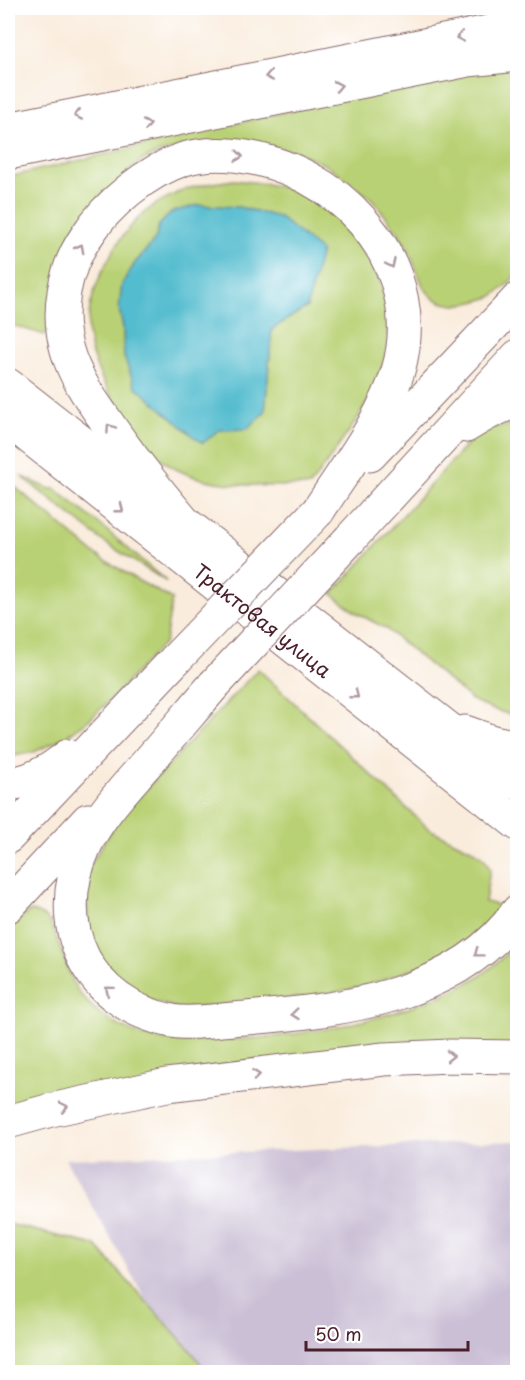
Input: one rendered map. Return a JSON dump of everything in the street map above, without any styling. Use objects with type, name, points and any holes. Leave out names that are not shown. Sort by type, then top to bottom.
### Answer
[{"type":"main road","points":[[8,129],[518,26]]},
{"type":"main road","points":[[8,153],[468,60],[518,55]]},
{"type":"main road","points":[[185,523],[148,480],[95,405],[75,372],[63,331],[64,289],[80,245],[93,225],[116,201],[158,171],[185,159],[205,155],[249,157],[273,163],[297,172],[316,183],[354,212],[371,231],[395,272],[404,309],[405,324],[398,371],[374,424],[318,511]]},
{"type":"main road","points":[[8,837],[518,299]]},
{"type":"main road","points":[[8,906],[518,356]]},
{"type":"main road","name":"Трактовая улица","points":[[8,385],[518,783]]},
{"type":"main road","points":[[437,445],[487,413],[518,401]]},
{"type":"main road","name":"Трактовая улица","points":[[8,420],[513,826]]},
{"type":"main road","points":[[8,452],[74,472]]},
{"type":"main road","points":[[8,784],[27,781],[67,757],[176,658]]},
{"type":"main road","points":[[214,685],[96,825],[76,870],[71,909],[80,953],[103,986],[113,994],[137,1010],[176,1022],[286,1015],[351,1006],[410,988],[456,968],[481,952],[493,941],[518,911]]},
{"type":"main road","points":[[446,726],[493,742],[518,747]]},
{"type":"main road","points":[[8,1122],[51,1110],[167,1085],[384,1059],[450,1056],[518,1057]]},
{"type":"shaded area","points":[[517,1141],[517,1372],[188,1372],[65,1159]]},
{"type":"green space","points":[[493,63],[517,65],[517,274],[491,297],[455,305],[433,298],[424,288],[407,247],[398,232],[372,199],[320,162],[295,151],[244,141],[160,152],[143,160],[127,172],[47,334],[8,324],[8,177]]},
{"type":"green space","points":[[234,180],[278,186],[317,202],[338,218],[356,237],[371,260],[381,285],[387,312],[388,338],[378,380],[362,412],[310,486],[225,483],[191,476],[169,465],[150,448],[122,412],[96,367],[89,343],[89,315],[99,279],[117,245],[128,230],[153,206],[177,193]],"holes":[[[155,240],[307,307],[272,329],[265,412],[247,429],[219,430],[124,357],[123,327],[119,308],[135,263]]]},
{"type":"green space","points":[[517,423],[517,717],[472,700],[385,628],[357,613],[332,594],[470,441],[487,428]]},
{"type":"green space","points":[[21,476],[55,489],[167,582],[104,542]]},
{"type":"green space","points":[[8,481],[95,554],[172,599],[165,642],[111,699],[89,720],[62,739],[34,752],[8,757]]},
{"type":"green space","points":[[258,669],[429,829],[471,849],[484,858],[490,869],[485,902],[499,905],[487,925],[470,940],[451,952],[422,966],[366,986],[316,996],[181,1009],[129,995],[97,953],[88,920],[86,882],[89,867],[117,820]]},
{"type":"green space","points":[[32,911],[43,915],[51,923],[78,991],[99,1013],[130,1031],[176,1041],[280,1036],[352,1024],[387,1015],[421,1004],[481,975],[501,959],[517,941],[517,1046],[8,1107],[8,930]]},
{"type":"green space","points":[[8,1224],[95,1245],[191,1351],[207,1372],[8,1372]]},
{"type":"water","points":[[198,205],[239,207],[279,217],[321,251],[307,307],[272,329],[265,412],[247,429],[219,430],[203,443],[135,386],[124,357],[123,327],[119,308],[122,284],[135,263],[155,240],[159,225],[172,212]]}]
